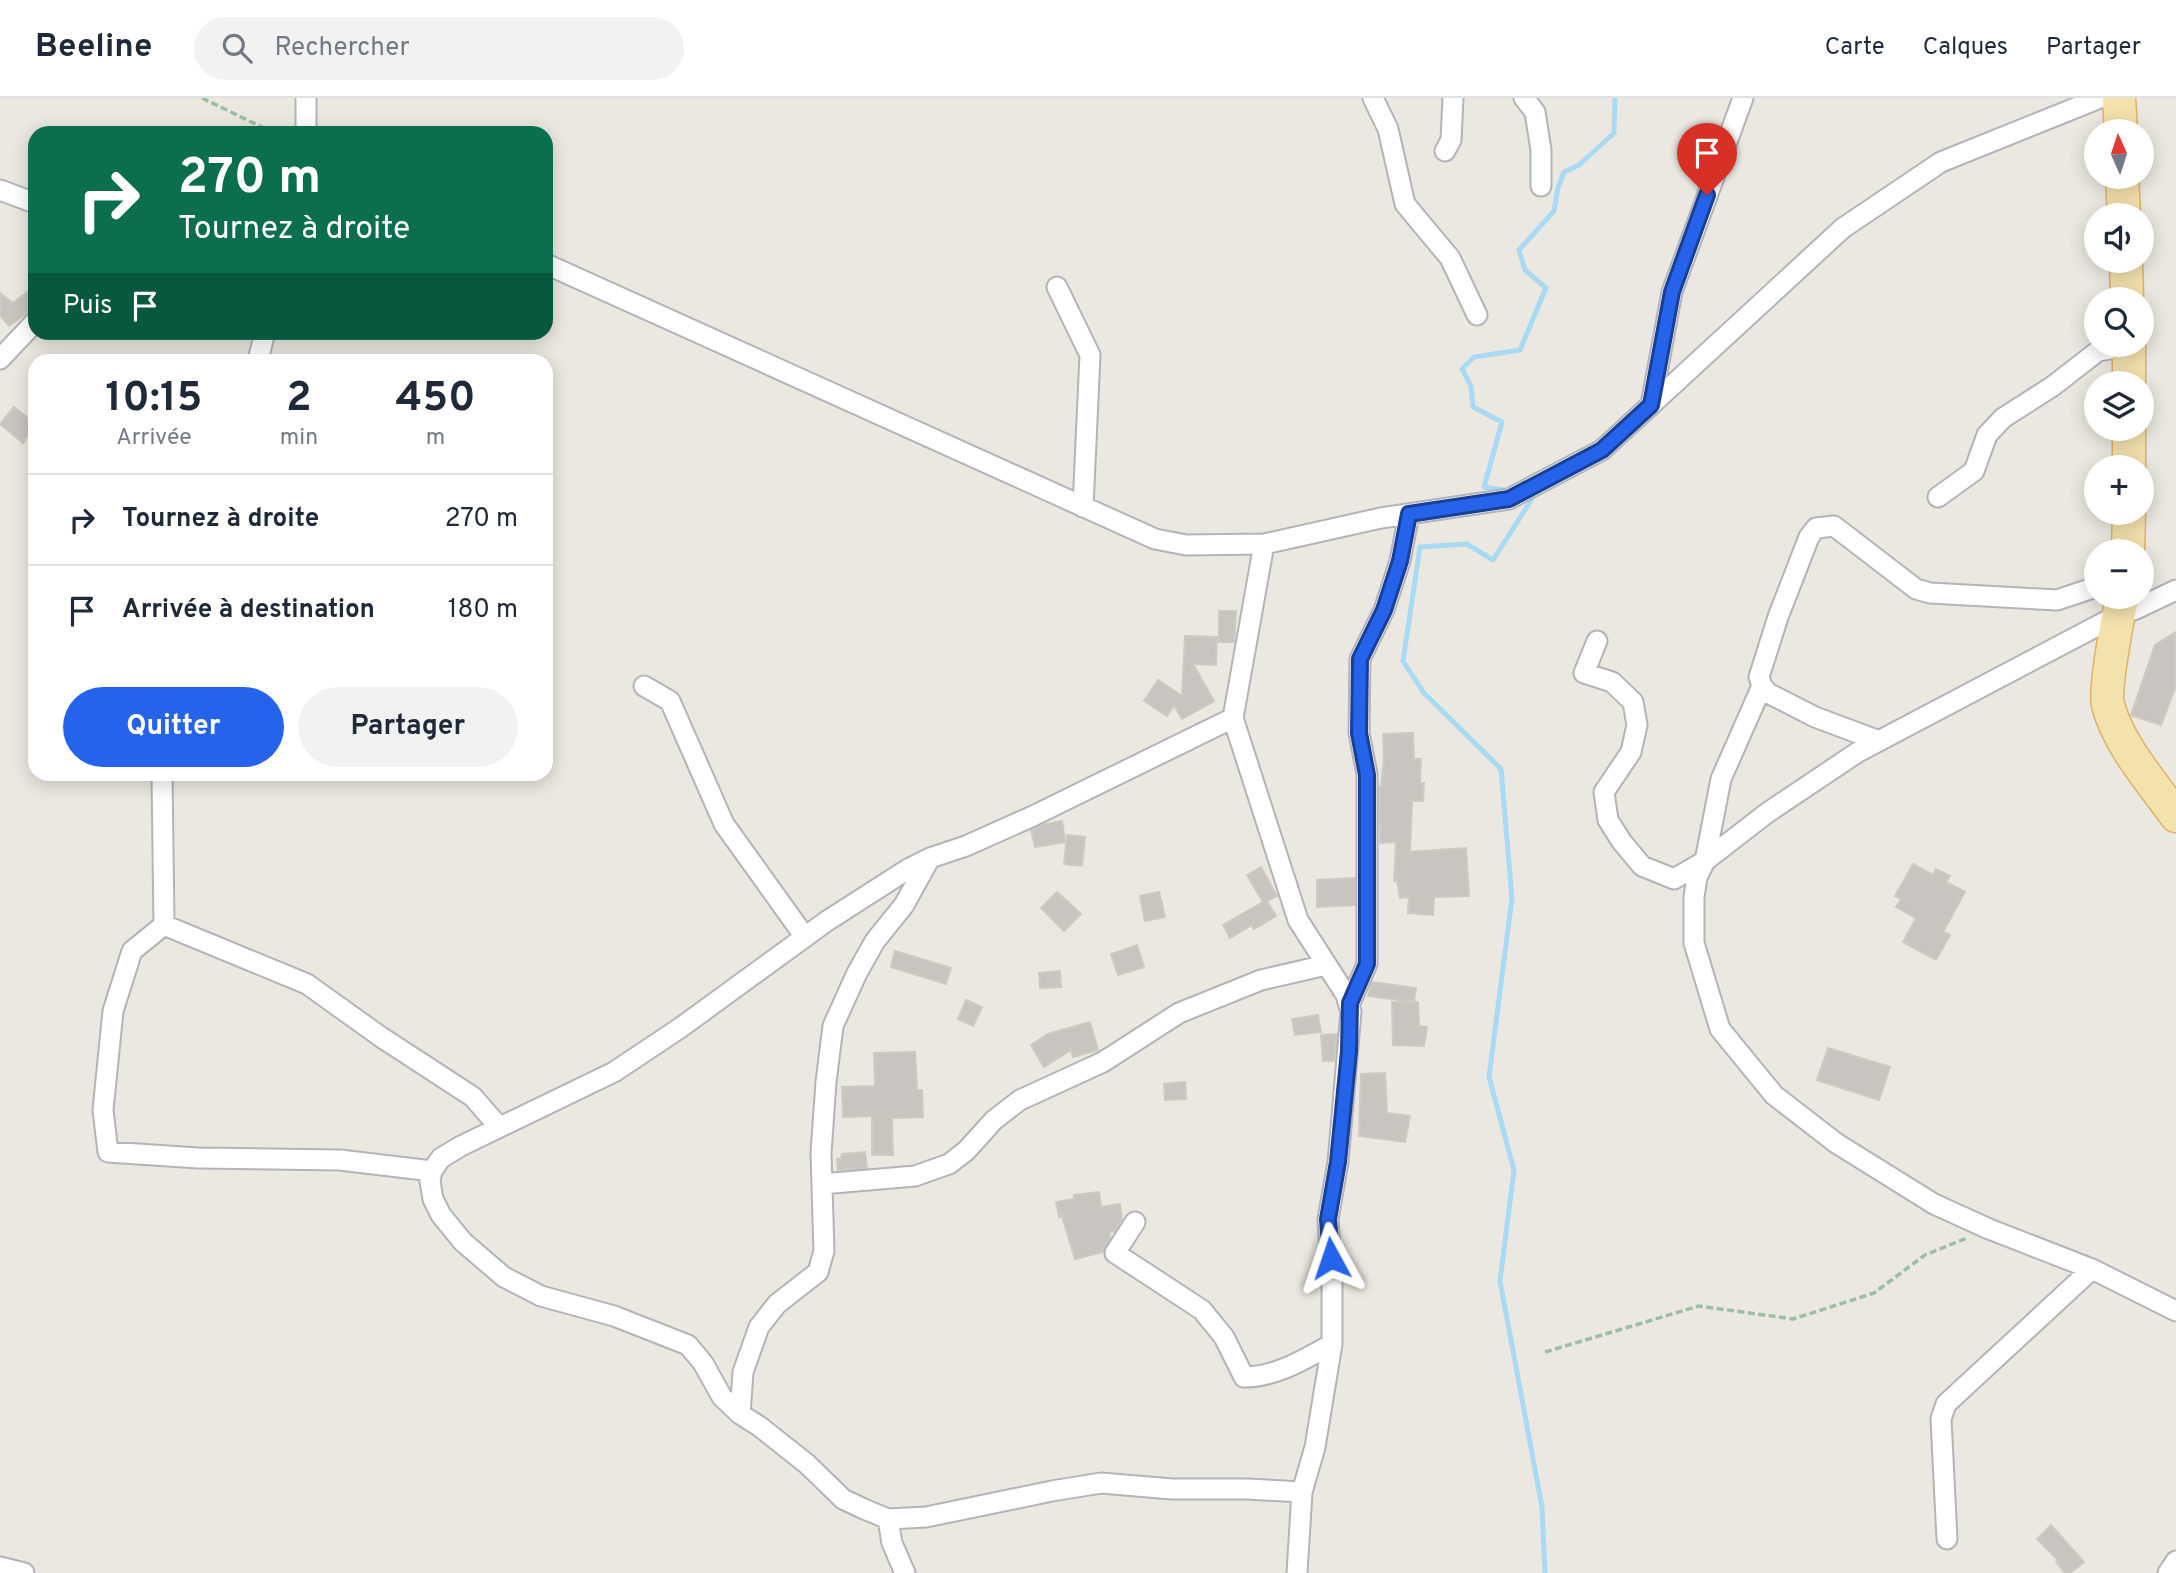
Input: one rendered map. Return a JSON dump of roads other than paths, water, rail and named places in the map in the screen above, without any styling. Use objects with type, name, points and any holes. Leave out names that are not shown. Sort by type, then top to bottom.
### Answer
[{"type":"main road","points":[[2119,98],[2120,119]]},
{"type":"main road","points":[[2120,609],[2107,703],[2125,744],[2176,816]]},
{"type":"street","points":[[306,98],[306,126]]},
{"type":"street","points":[[1373,98],[1388,129],[1405,204],[1450,258],[1477,315]]},
{"type":"street","points":[[1445,150],[1451,139],[1453,98]]},
{"type":"street","points":[[1651,405],[1672,292],[1743,98]]},
{"type":"street","points":[[553,267],[1155,539],[1186,545],[1264,544],[1381,517],[1509,499],[1602,450],[1843,228],[1941,162],[2100,98]]},
{"type":"street","points":[[1529,101],[1535,112],[1541,150],[1541,186]]},
{"type":"street","points":[[0,190],[28,200]]},
{"type":"street","points":[[1057,287],[1090,355],[1083,507]]},
{"type":"street","points":[[0,359],[28,329]]},
{"type":"street","points":[[1938,497],[1974,471],[1987,435],[2003,418],[2053,386],[2090,357]]},
{"type":"street","points":[[1297,1573],[1302,1492],[1315,1447],[1332,1344],[1332,1277],[1328,1219],[1339,1150],[1349,1051],[1350,1003],[1367,964],[1367,775],[1359,733],[1360,659],[1384,610],[1400,561],[1409,514]]},
{"type":"street","points":[[1879,741],[1815,717],[1768,693],[1759,677],[1778,617],[1809,537],[1816,528],[1834,526],[1916,589],[1930,593],[2057,600],[2084,591]]},
{"type":"street","points":[[1264,544],[1233,718],[1298,920],[1350,1003]]},
{"type":"street","points":[[2154,600],[2176,590]]},
{"type":"street","points":[[1597,641],[1584,673],[1612,682],[1633,702],[1636,725],[1631,752],[1604,792],[1608,820],[1642,866],[1674,879],[1705,861],[1767,813],[1858,752],[2115,609]]},
{"type":"street","points":[[644,686],[670,701],[724,824],[805,937]]},
{"type":"street","points":[[1762,686],[1721,779],[1705,861],[1695,887],[1694,943],[1720,1029],[1773,1095],[1836,1143],[1934,1204],[1989,1230],[2092,1269],[2176,1311]]},
{"type":"street","points":[[1233,718],[1034,816],[908,869],[805,937],[680,1028],[614,1072],[441,1158],[432,1171],[430,1181],[433,1199],[440,1214],[463,1242],[505,1277],[541,1296],[614,1316],[688,1345],[703,1363],[722,1397],[740,1414],[760,1426],[807,1464],[843,1499],[888,1519],[926,1517],[1101,1483],[1172,1489],[1302,1492]]},
{"type":"street","points":[[162,781],[164,925]]},
{"type":"street","points":[[740,1414],[743,1372],[759,1327],[777,1304],[818,1272],[824,1251],[821,1153],[826,1082],[834,1026],[857,973],[875,941],[904,905],[930,858]]},
{"type":"street","points":[[164,925],[307,984],[381,1037],[473,1097],[499,1127]]},
{"type":"street","points":[[164,925],[132,951],[113,1012],[103,1110],[108,1152],[198,1158],[340,1160],[432,1171]]},
{"type":"street","points":[[821,1184],[915,1176],[949,1164],[966,1152],[994,1120],[1020,1100],[1103,1062],[1179,1013],[1261,980],[1326,965]]},
{"type":"street","points":[[1135,1222],[1115,1254],[1202,1310],[1224,1337],[1244,1377],[1263,1377],[1305,1360],[1332,1344]]},
{"type":"street","points":[[1948,1539],[1942,1411],[1946,1404],[2092,1269]]},
{"type":"street","points":[[888,1519],[892,1543],[905,1573]]},
{"type":"street","points":[[2168,1573],[2176,1561]]},
{"type":"street","points":[[0,1567],[24,1573]]},
{"type":"waterway","points":[[1511,491],[1484,487],[1502,422],[1473,407],[1471,386],[1462,369],[1474,357],[1520,350],[1546,288],[1525,270],[1519,250],[1554,211],[1564,172],[1579,165],[1614,133],[1615,98]]},
{"type":"waterway","points":[[1535,494],[1493,560],[1467,544],[1420,547],[1403,661],[1424,693],[1501,769],[1512,898],[1489,1077],[1514,1170],[1500,1281],[1542,1507],[1545,1573]]}]
